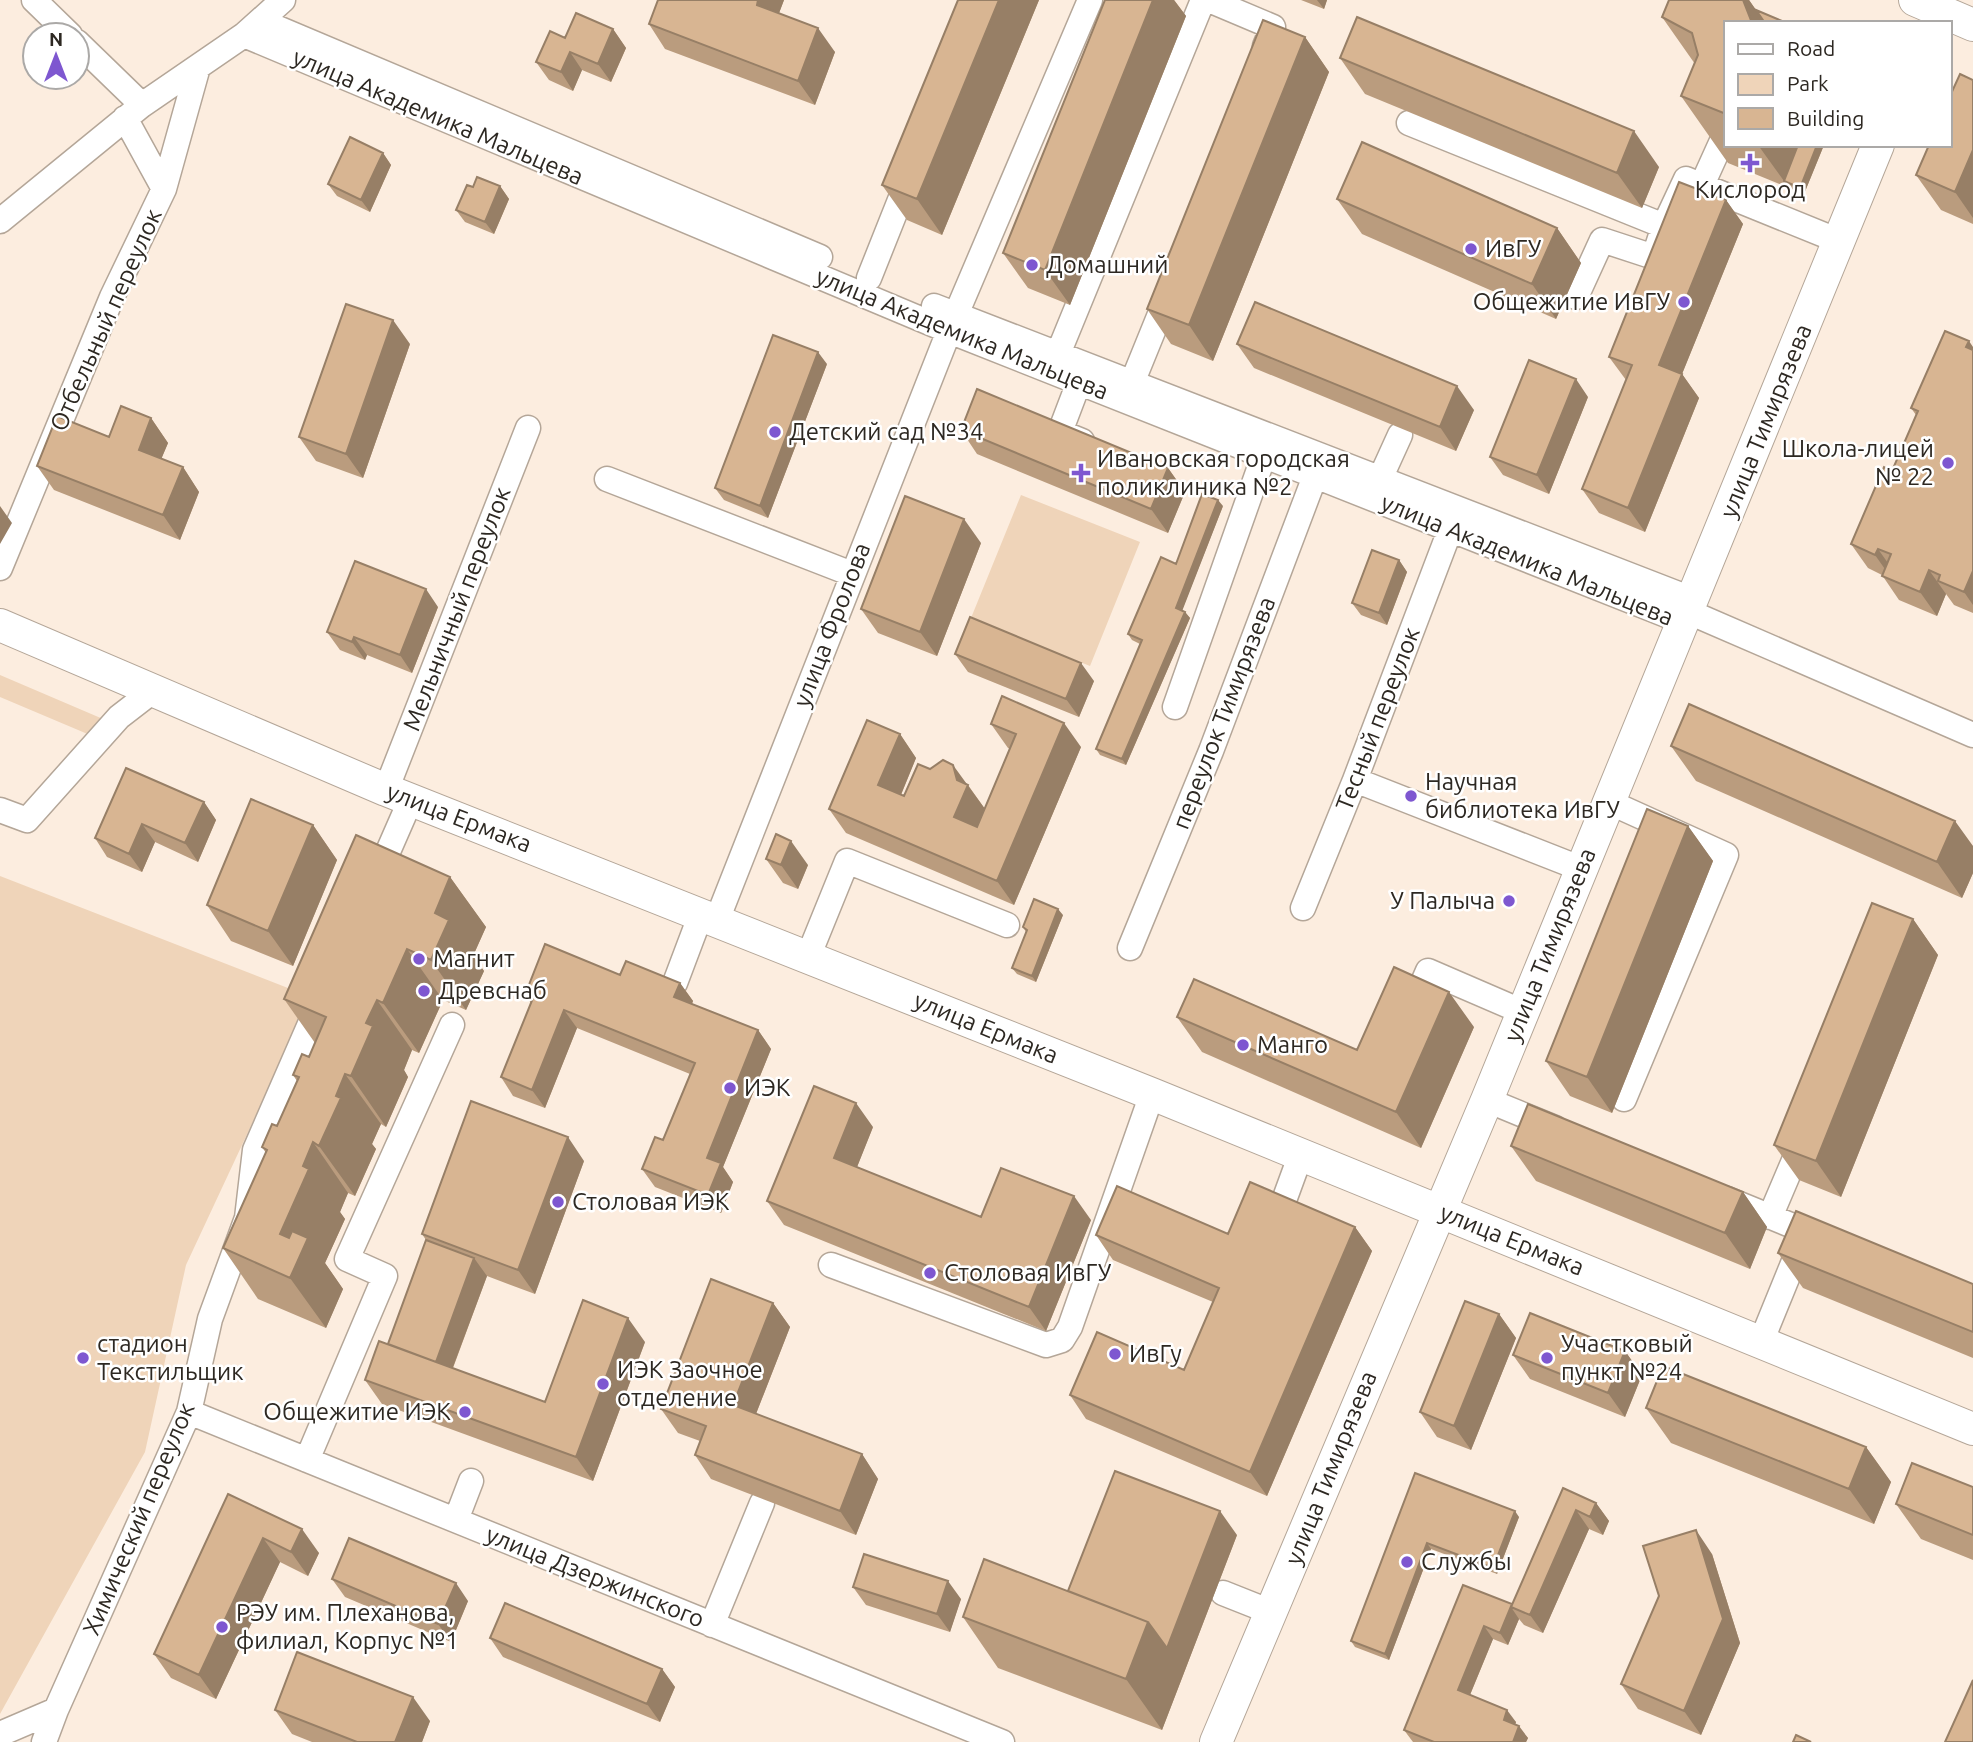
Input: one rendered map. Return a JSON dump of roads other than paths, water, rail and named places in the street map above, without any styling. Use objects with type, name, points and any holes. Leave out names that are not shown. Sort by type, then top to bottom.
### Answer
[{"type":"main road","points":[[1928,8],[1973,25]]},
{"type":"main road","name":"улица Тимирязева","points":[[1216,1742],[1523,1012],[1877,147]]},
{"type":"main road","name":"улица Ермака","points":[[0,625],[399,795],[1438,1209],[1973,1429]]},
{"type":"street","points":[[34,0],[56,21]]},
{"type":"street","points":[[0,221],[133,112],[252,28],[283,0]]},
{"type":"street","name":"улица Фролова","points":[[675,983],[709,917],[852,574],[952,323],[1090,0]]},
{"type":"street","points":[[1058,354],[1203,0]]},
{"type":"street","points":[[1209,0],[1273,27],[1258,65]]},
{"type":"street","points":[[252,28],[869,278],[952,323],[1058,354],[1132,383],[1267,446],[1380,479],[1689,611]]},
{"type":"street","name":"улица Академика Мальцева","points":[[252,28],[952,323],[1079,382],[1267,446],[1315,476],[1450,530],[1689,611],[1973,735]]},
{"type":"street","points":[[91,60],[133,112],[164,189]]},
{"type":"street","name":"Отбельный переулок","points":[[0,568],[112,298],[164,189],[198,67]]},
{"type":"street","points":[[1409,122],[1664,226]]},
{"type":"street","points":[[1702,185],[1724,136]]},
{"type":"street","points":[[869,278],[919,151]]},
{"type":"street","points":[[1576,297],[1602,240],[1654,257],[1664,226],[1686,179],[1839,241]]},
{"type":"street","points":[[1132,383],[1179,266]]},
{"type":"street","points":[[1079,382],[1060,432],[1107,451]]},
{"type":"street","name":"Мельничный переулок","points":[[399,795],[528,428]]},
{"type":"street","points":[[1380,479],[1400,435]]},
{"type":"street","points":[[1175,707],[1267,446]]},
{"type":"street","name":"переулок Тимирязева","points":[[1130,948],[1211,751],[1315,476]]},
{"type":"street","points":[[607,480],[852,574]]},
{"type":"street","name":"Тесный переулок","points":[[1303,908],[1450,530]]},
{"type":"street","points":[[0,810],[27,820],[119,717],[154,690]]},
{"type":"street","points":[[1355,780],[1582,869]]},
{"type":"street","points":[[368,896],[399,795]]},
{"type":"street","points":[[1609,802],[1726,855],[1624,1099]]},
{"type":"street","points":[[808,957],[847,861],[1007,925]]},
{"type":"street","points":[[1402,1032],[1428,971],[1523,1012]]},
{"type":"street","name":"Химический переулок","points":[[44,1742],[189,1412],[210,1319],[247,1218],[255,1150],[328,983]]},
{"type":"street","points":[[307,1460],[385,1276],[347,1259],[452,1025]]},
{"type":"street","points":[[831,1265],[1046,1345],[1062,1340],[1075,1315],[1152,1094]]},
{"type":"street","points":[[1486,1100],[1581,1139]]},
{"type":"street","points":[[1770,1217],[1812,1119]]},
{"type":"street","points":[[1282,1206],[1301,1154]]},
{"type":"street","points":[[1707,1191],[1843,1247]]},
{"type":"street","points":[[1762,1342],[1806,1232]]},
{"type":"street","name":"улица Дзержинского","points":[[189,1412],[1002,1742]]},
{"type":"street","points":[[456,1520],[471,1481]]},
{"type":"street","points":[[712,1625],[762,1503]]},
{"type":"street","points":[[1223,1593],[1271,1612]]},
{"type":"street","points":[[0,1734],[56,1710]]},
{"type":"place","name":"Кислород","points":[[1750,163]]},
{"type":"place","name":"ИвГУ","points":[[1471,249]]},
{"type":"place","name":"Домашний","points":[[1032,265]]},
{"type":"place","name":"Общежитие ИвГУ","points":[[1684,302]]},
{"type":"place","name":"Детский сад №34","points":[[775,432]]},
{"type":"place","name":"Школа-лицей № 22","points":[[1948,463]]},
{"type":"place","name":"Ивановская городская поликлиника №2","points":[[1081,473]]},
{"type":"place","name":"Научная библиотека ИвГУ","points":[[1411,796]]},
{"type":"place","name":"У Палыча","points":[[1509,901]]},
{"type":"place","name":"Магнит","points":[[419,959]]},
{"type":"place","name":"Древснаб","points":[[424,991]]},
{"type":"place","name":"Манго","points":[[1243,1045]]},
{"type":"place","name":"ИЭК","points":[[730,1088]]},
{"type":"place","name":"Столовая ИЭК","points":[[558,1202]]},
{"type":"place","name":"Столовая ИвГУ","points":[[930,1273]]},
{"type":"place","name":"ИвГу","points":[[1115,1354]]},
{"type":"place","name":"стадион Текстильщик","points":[[83,1358]]},
{"type":"place","name":"Участковый пункт №24","points":[[1547,1358]]},
{"type":"place","name":"ИЭК Заочное отделение","points":[[603,1384]]},
{"type":"place","name":"Общежитие ИЭК","points":[[465,1412]]},
{"type":"place","name":"Службы","points":[[1407,1562]]},
{"type":"place","name":"РЭУ им. Плеханова, филиал, Корпус №1","points":[[222,1627]]}]
